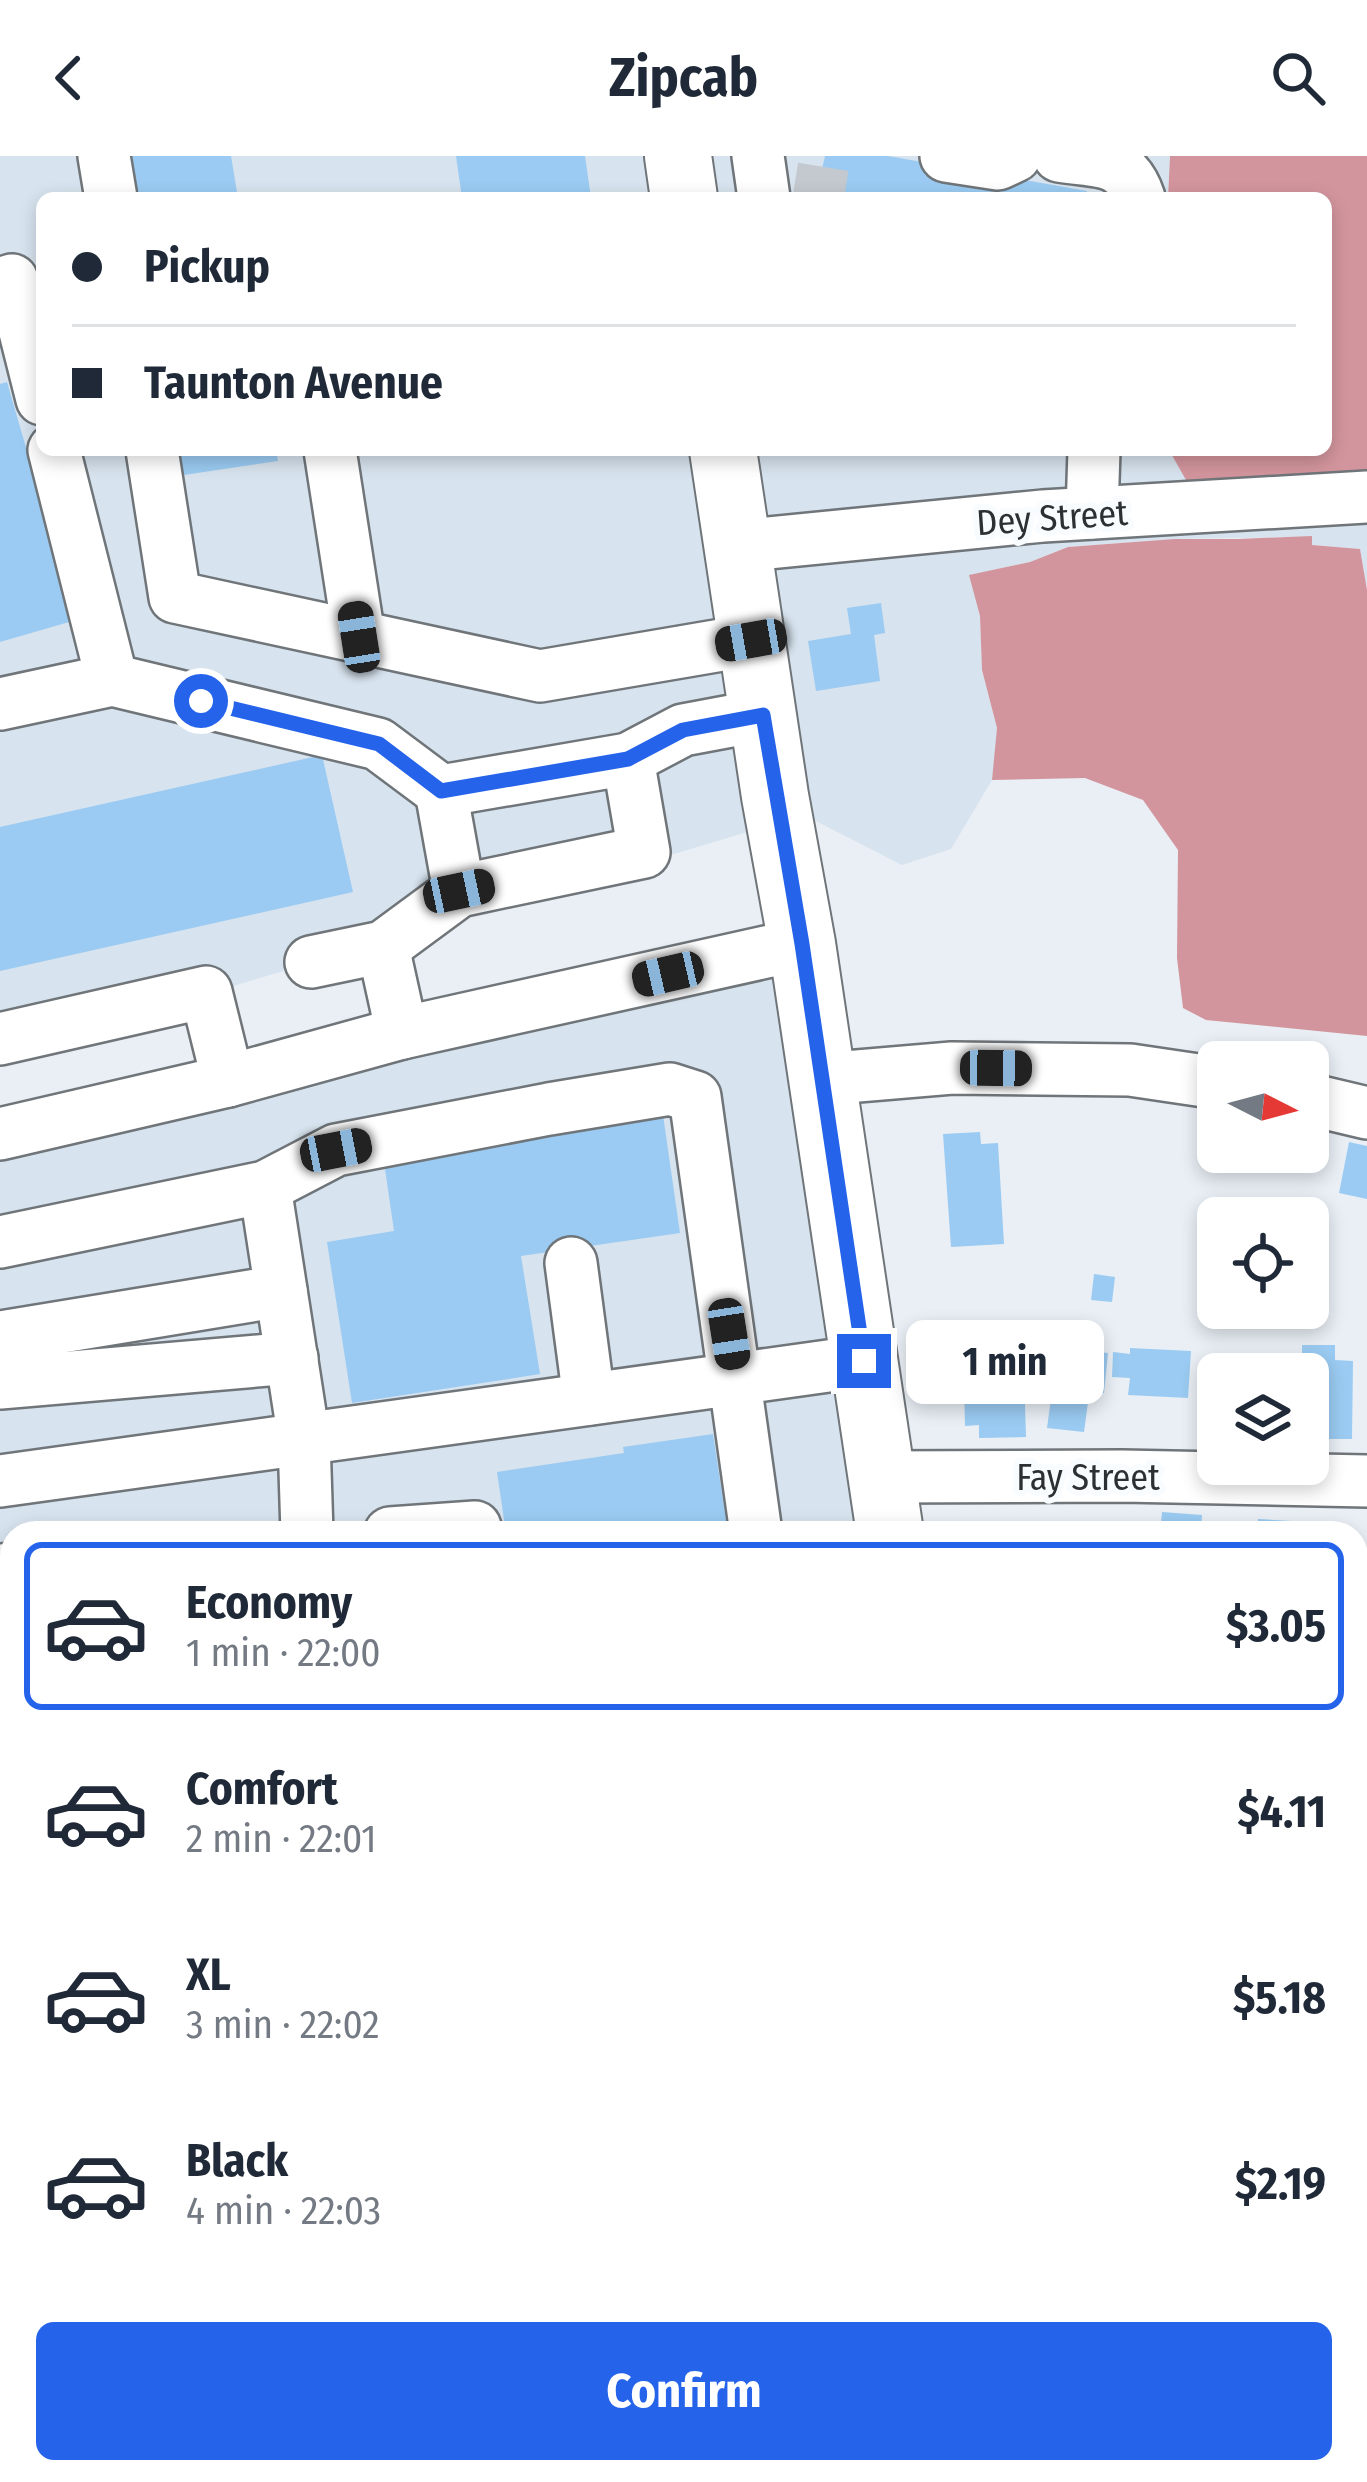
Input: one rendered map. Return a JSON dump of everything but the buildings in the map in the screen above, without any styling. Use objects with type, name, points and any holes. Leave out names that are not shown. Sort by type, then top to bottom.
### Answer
[{"type":"highway","points":[[678,156],[683,192]]},
{"type":"highway","points":[[724,456],[886,1505]]},
{"type":"street","points":[[104,156],[110,192]]},
{"type":"street","points":[[946,156],[998,164],[1015,156]]},
{"type":"street","points":[[1059,156],[1118,165],[1131,175],[1137,192]]},
{"type":"street","points":[[0,284],[13,280],[36,374]]},
{"type":"street","points":[[56,456],[112,680]]},
{"type":"street","points":[[153,456],[175,597],[540,676],[751,640]]},
{"type":"street","points":[[331,456],[359,637]]},
{"type":"street","points":[[1092,514],[1094,456]]},
{"type":"street","name":"Dey Street","points":[[737,546],[1092,514],[1367,497]]},
{"type":"street","points":[[0,704],[112,680],[379,744],[441,791],[459,891]]},
{"type":"street","points":[[441,791],[628,759],[683,730],[763,715]]},
{"type":"street","points":[[311,962],[383,947],[459,891],[644,852],[628,759]]},
{"type":"street","points":[[2,1122],[228,1081],[402,1033],[802,944]]},
{"type":"street","points":[[383,947],[402,1033]]},
{"type":"street","points":[[0,1039],[206,992],[228,1081]]},
{"type":"street","points":[[822,1079],[952,1067],[1130,1070],[1197,1079]]},
{"type":"street","points":[[0,1242],[265,1187],[336,1150],[670,1089],[695,1097],[754,1521]]},
{"type":"street","points":[[1329,1104],[1367,1113]]},
{"type":"street","points":[[265,1187],[304,1439],[307,1521]]},
{"type":"street","points":[[571,1263],[589,1399]]},
{"type":"street","points":[[0,1337],[281,1291]]},
{"type":"street","points":[[0,1383],[292,1358]]},
{"type":"street","points":[[0,1481],[864,1361]]},
{"type":"street","name":"Fay Street","points":[[886,1505],[1122,1476],[1367,1481]]},
{"type":"shaded area","points":[[0,156],[1170,156],[1168,192],[36,192],[36,456],[1173,456],[1191,487],[1367,479],[1367,590],[1360,549],[1311,545],[1312,537],[1174,539],[1068,547],[1030,562],[970,575],[980,616],[982,670],[997,728],[995,764],[992,780],[951,849],[902,865],[804,815],[0,1056]]},
{"type":"shaded area","points":[[1170,156],[1367,156],[1367,479],[1190,487],[1172,456],[1332,456],[1332,192],[1168,192]]},
{"type":"shaded area","points":[[1312,536],[1312,545],[1360,549],[1367,590],[1367,1036],[1206,1020],[1183,1008],[1177,958],[1178,850],[1143,800],[1085,778],[992,780],[997,728],[982,670],[980,616],[969,575],[1030,562],[1068,547]]},
{"type":"shaded area","points":[[688,967],[805,979],[885,1521],[0,1521],[0,1132]]},
{"type":"tunnel","points":[[794,188],[818,192]]},
{"type":"route","points":[[201,701],[379,744],[441,791],[628,759],[683,730],[763,715],[864,1361]]}]
